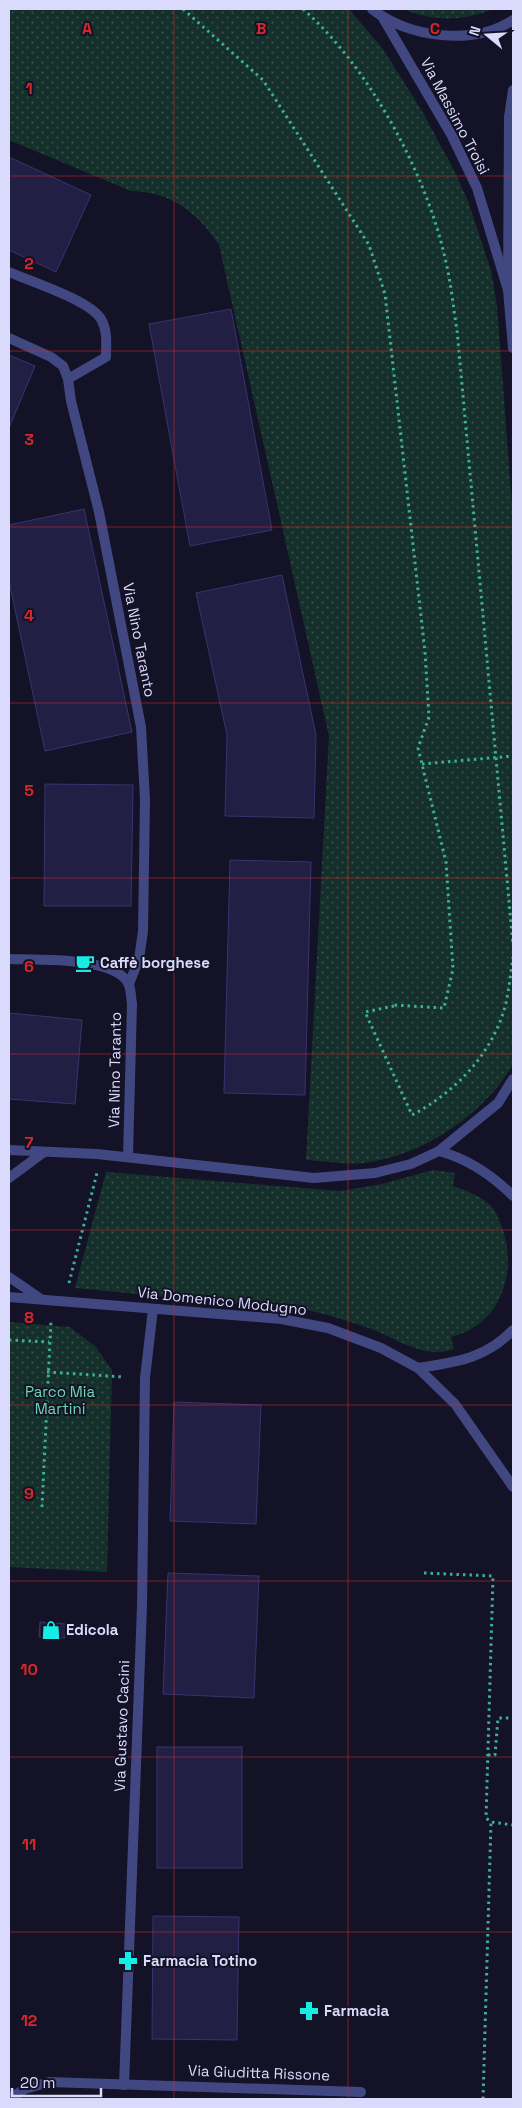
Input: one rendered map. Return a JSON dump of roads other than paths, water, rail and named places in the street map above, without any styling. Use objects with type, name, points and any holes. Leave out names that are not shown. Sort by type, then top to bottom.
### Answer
[{"type":"street","points":[[372,9],[384,18],[423,34],[465,36],[506,25],[513,20]]},
{"type":"street","name":"Via Massimo Troisi","points":[[384,18],[452,136],[477,188],[508,290]]},
{"type":"street","name":"Via Massimo Troisi","points":[[513,90],[509,117],[508,290],[513,348]]},
{"type":"street","points":[[9,272],[74,299],[92,309],[102,320],[107,334],[106,357],[68,379]]},
{"type":"street","name":"Via Nino Taranto","points":[[9,338],[51,357],[63,366],[68,379],[71,401],[99,512],[140,727],[145,799],[143,931],[139,959],[128,984],[132,1004],[128,1157]]},
{"type":"street","points":[[9,959],[99,964],[119,974],[128,984]]},
{"type":"street","points":[[9,1150],[98,1154],[314,1178],[375,1173],[411,1164],[439,1151],[498,1103],[513,1079]]},
{"type":"street","points":[[439,1151],[458,1156],[494,1176],[513,1196]]},
{"type":"street","points":[[9,1178],[44,1152]]},
{"type":"street","points":[[9,1277],[41,1300]]},
{"type":"street","name":"Via Domenico Modugno","points":[[9,1297],[281,1319],[328,1328],[382,1348],[418,1368],[455,1404],[513,1487]]},
{"type":"street","name":"Via Gustavo Cacini","points":[[124,2084],[142,1606],[145,1378],[153,1309]]},
{"type":"street","points":[[418,1368],[473,1357],[489,1350],[513,1330]]},
{"type":"street","name":"Via Giuditta Rissone","points":[[9,2099],[25,2089],[49,2082],[361,2092]]},
{"type":"place","name":"Caffè borghese","points":[[85,963]]},
{"type":"place","name":"Edicola","points":[[51,1630]]},
{"type":"place","name":"Farmacia Totino","points":[[128,1961]]},
{"type":"place","name":"Farmacia","points":[[309,2011]]},
{"type":"park label","name":"Parco Mia Martini","points":[[60,1400]]}]
